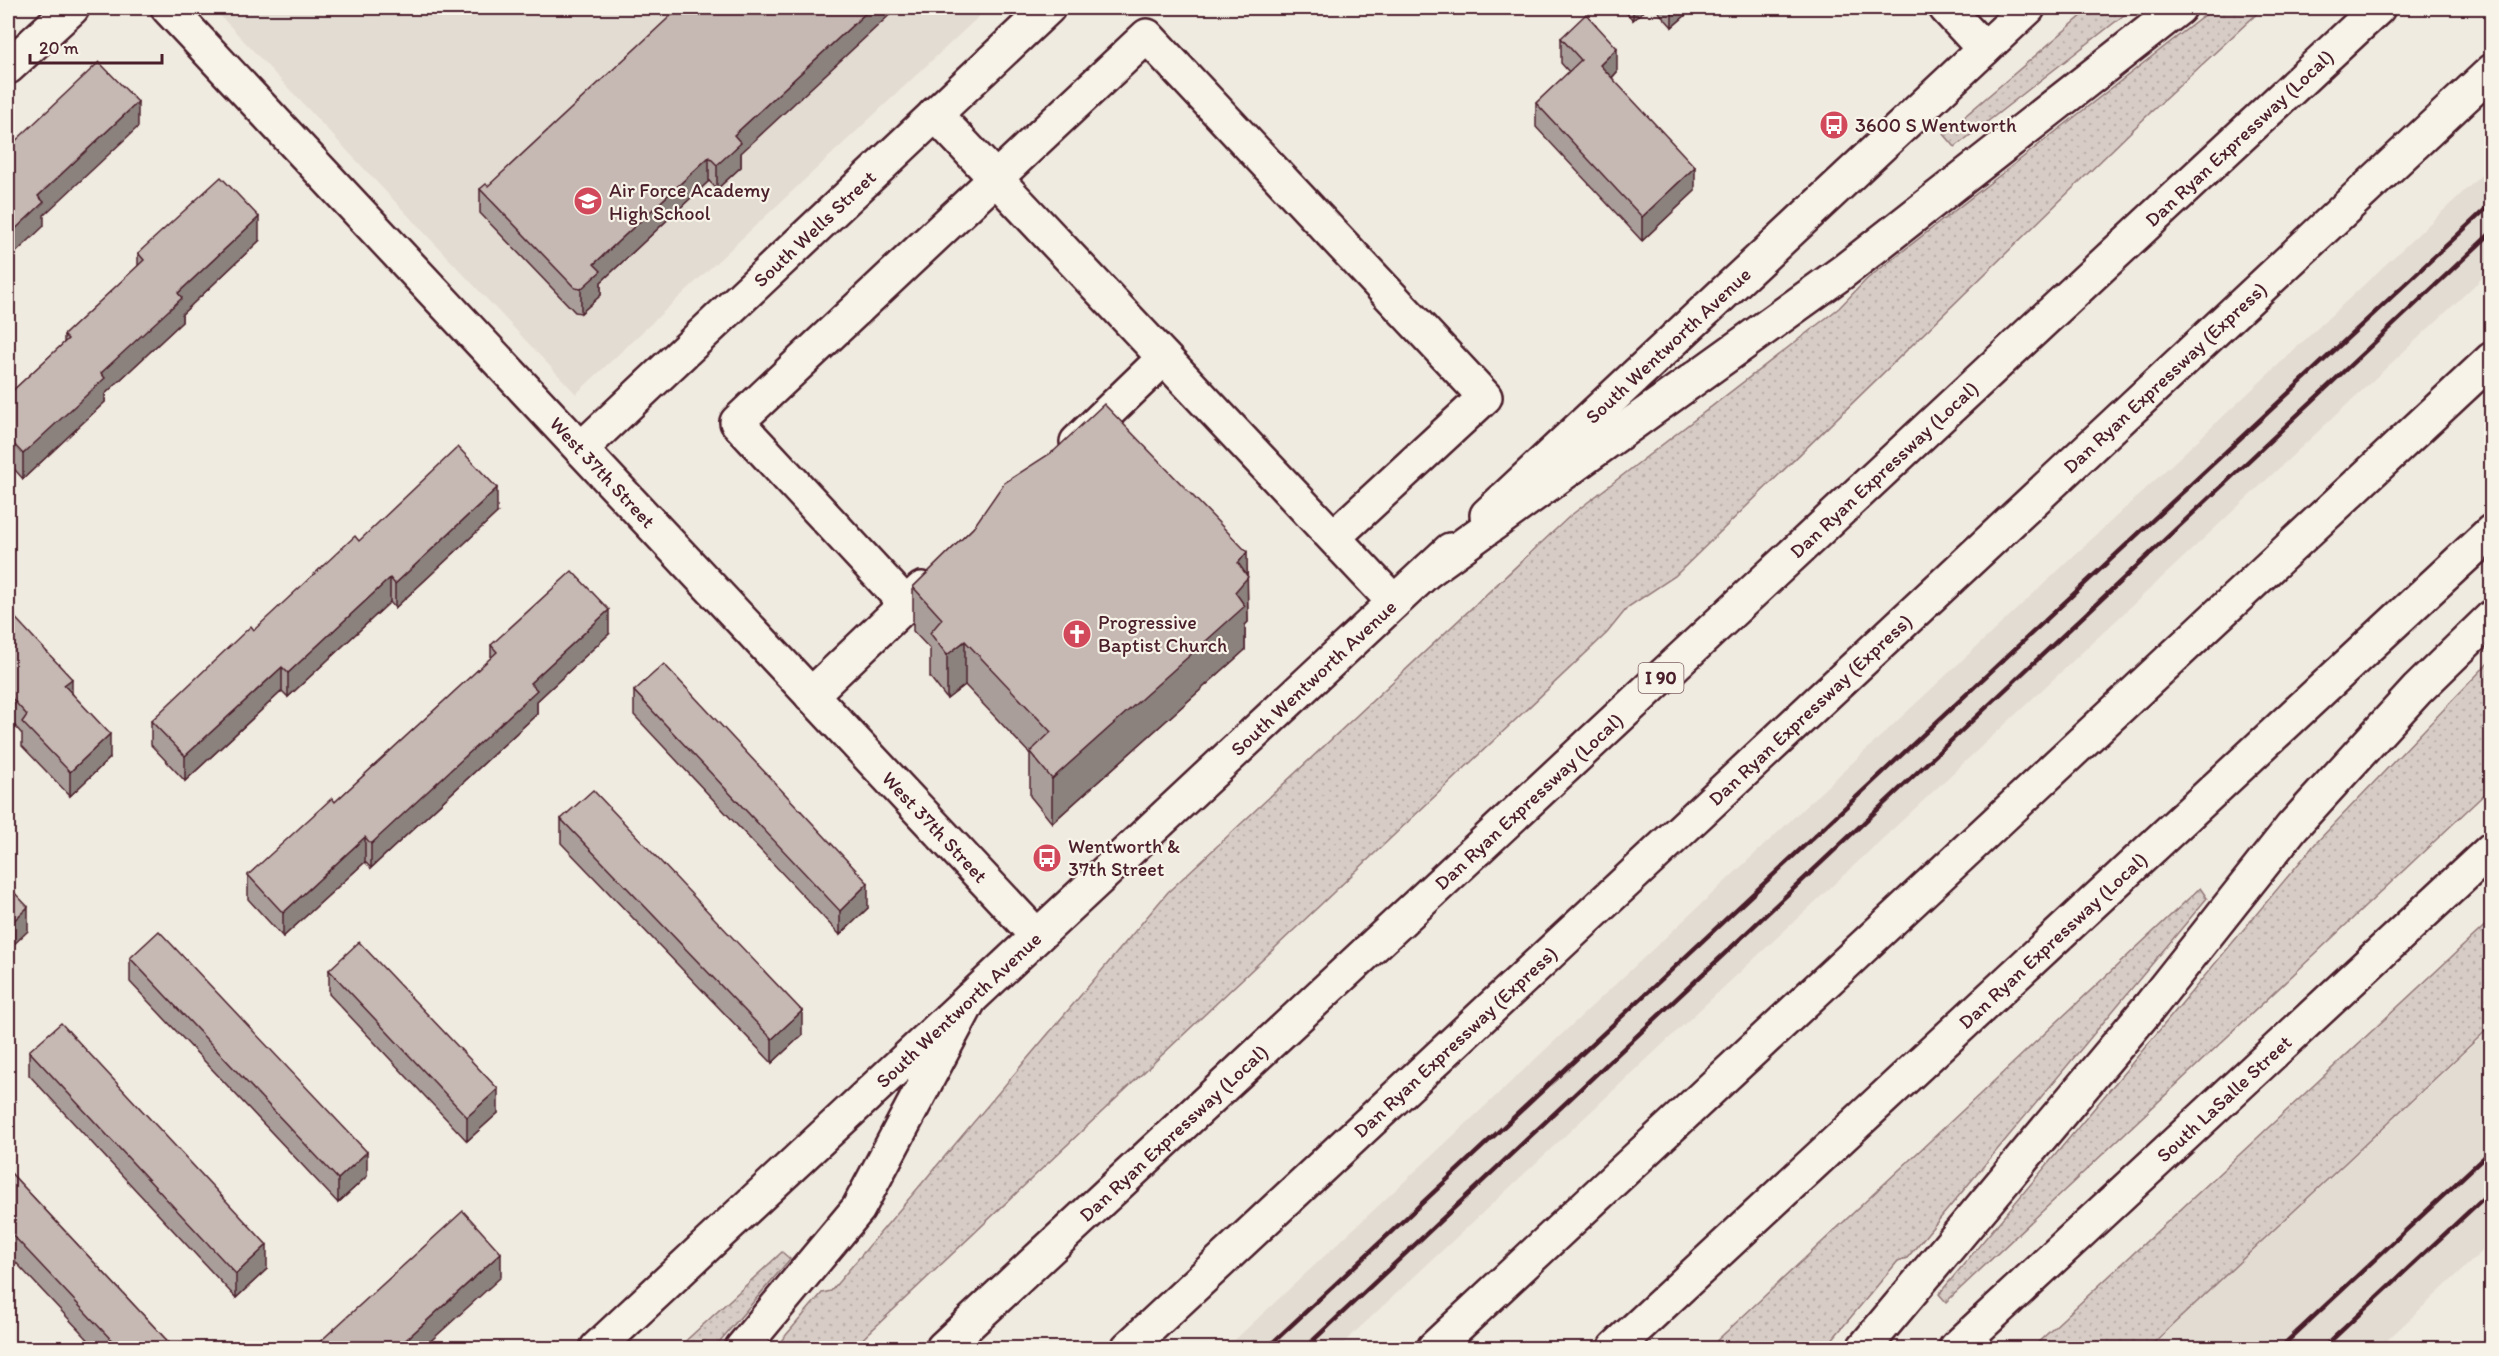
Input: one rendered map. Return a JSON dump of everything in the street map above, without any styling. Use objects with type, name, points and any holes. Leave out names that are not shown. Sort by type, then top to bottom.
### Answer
[{"type":"main road","points":[[8,67],[72,8]]},
{"type":"main road","name":"West 37th Street","points":[[168,8],[1037,936]]},
{"type":"main road","name":"South Wells Street","points":[[580,449],[1048,8]]},
{"type":"main road","points":[[1946,8],[1984,49]]},
{"type":"main road","name":"South Wentworth Avenue","points":[[597,1348],[2028,8]]},
{"type":"main road","points":[[1429,570],[1844,271],[2179,8]]},
{"type":"main road","name":"Dan Ryan Expressway (Local)","points":[[943,1348],[2378,8]]},
{"type":"main road","points":[[906,604],[736,422],[1147,36],[1485,397],[1334,537]]},
{"type":"main road","name":"Dan Ryan Expressway (Express)","points":[[1128,1348],[2492,71]]},
{"type":"main road","points":[[935,114],[1394,602]]},
{"type":"main road","points":[[1052,465],[1164,358]]},
{"type":"main road","points":[[1434,1348],[2492,359]]},
{"type":"main road","name":"Dan Ryan Expressway (Local)","points":[[1615,1348],[2492,531]]},
{"type":"main road","points":[[811,695],[946,566]]},
{"type":"main road","points":[[1864,1348],[2151,1005],[2292,827],[2417,690],[2492,617]]},
{"type":"main road","name":"South LaSalle Street","points":[[1956,1348],[2492,849]]},
{"type":"main road","points":[[742,1348],[858,1209],[970,999]]},
{"type":"shaded area","name":"Air Force Academy High School","points":[[213,8],[988,8],[576,394]]},
{"type":"shaded area","points":[[2091,8],[2133,8],[1955,147],[1944,134]]},
{"type":"shaded area","points":[[2214,8],[2263,8],[2151,112],[1675,576],[1628,607],[1607,633],[853,1348],[775,1348],[822,1293],[831,1291],[1168,892],[1570,516],[1839,308],[1867,279]]},
{"type":"shaded area","points":[[2491,166],[2491,270],[1338,1348],[1226,1348]]},
{"type":"shaded area","points":[[2491,660],[2491,788],[1946,1302],[1939,1294],[2315,844]]},
{"type":"shaded area","points":[[2200,888],[2207,898],[1907,1258],[1898,1261],[1825,1348],[1709,1348]]},
{"type":"shaded area","points":[[2491,920],[2491,1026],[2148,1348],[2032,1348]]},
{"type":"shaded area","points":[[2491,1028],[2491,1243],[2379,1348],[2149,1348]]},
{"type":"shaded area","points":[[782,1252],[790,1259],[714,1348],[678,1348]]},
{"type":"building","points":[[679,8],[871,8],[734,135],[741,143],[717,165],[709,157],[594,264],[601,271],[581,289],[575,288],[480,189],[486,184],[488,186]]},
{"type":"building","points":[[1586,14],[1617,48],[1600,65],[1695,167],[1642,217],[1536,103],[1581,60],[1561,38]]},
{"type":"building","points":[[99,62],[138,102],[38,196],[44,202],[8,236],[8,148]]},
{"type":"building","points":[[221,177],[259,217],[178,293],[182,298],[101,373],[105,378],[23,454],[8,438],[8,395],[68,339],[64,335],[144,260],[138,253]]},
{"type":"building","name":"Progressive Baptist Church","points":[[1104,404],[1247,552],[1238,563],[1248,577],[1235,592],[1245,606],[1052,779],[1030,752],[1051,732],[965,641],[947,655],[930,633],[942,619],[913,587],[973,528],[1004,483],[1054,451]]},
{"type":"building","points":[[458,447],[497,488],[395,584],[390,578],[288,673],[282,667],[185,756],[151,721],[251,626],[254,630],[355,536],[359,541]]},
{"type":"building","points":[[572,571],[609,610],[530,683],[537,690],[371,844],[365,837],[283,913],[248,875],[332,798],[335,802],[497,652],[491,645]]},
{"type":"building","points":[[8,610],[72,679],[64,685],[110,734],[70,772],[22,722],[27,715],[8,694]]},
{"type":"building","points":[[664,664],[868,883],[840,911],[634,691]]},
{"type":"building","points":[[593,790],[802,1011],[772,1039],[561,819]]},
{"type":"building","points":[[8,886],[28,907],[8,926]]},
{"type":"building","points":[[159,931],[367,1152],[338,1179],[130,958]]},
{"type":"building","points":[[359,942],[498,1089],[467,1117],[329,970]]},
{"type":"building","points":[[61,1023],[267,1245],[236,1274],[29,1051]]},
{"type":"building","points":[[8,1170],[174,1348],[119,1348],[8,1230]]},
{"type":"building","points":[[463,1211],[501,1253],[397,1348],[313,1348]]},
{"type":"railway","points":[[1267,1348],[2492,203]]},
{"type":"railway","points":[[1305,1348],[2492,232]]},
{"type":"railway","points":[[2280,1348],[2492,1150]]},
{"type":"railway","points":[[2323,1348],[2492,1190]]},
{"type":"place","name":"3600 S Wentworth","points":[[1834,125]]},
{"type":"place","name":"Air Force Academy High School","points":[[588,201]]},
{"type":"place","name":"Progressive Baptist Church","points":[[1077,634]]},
{"type":"place","name":"Wentworth & 37th Street","points":[[1047,858]]}]
